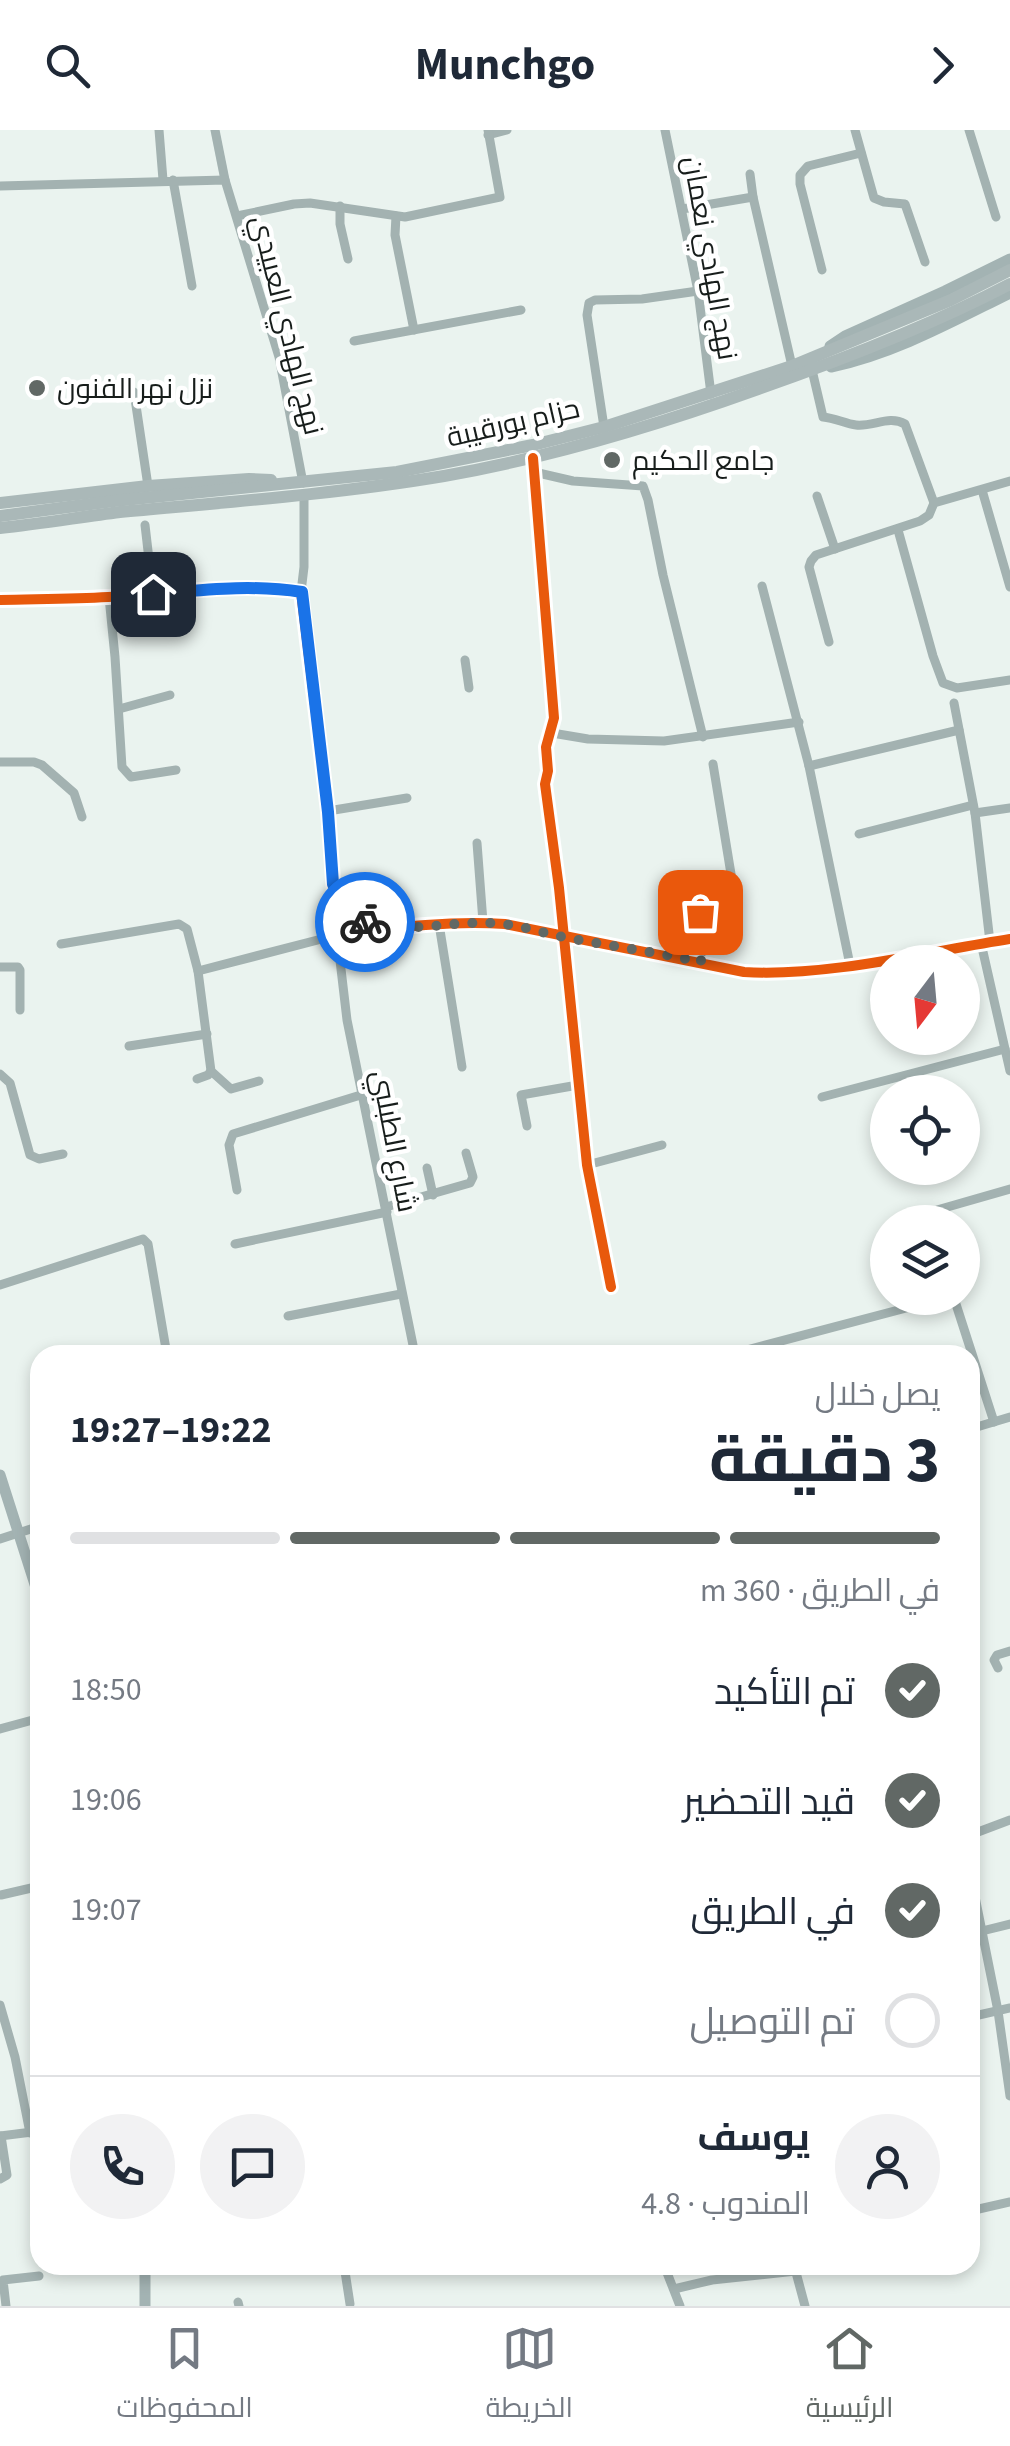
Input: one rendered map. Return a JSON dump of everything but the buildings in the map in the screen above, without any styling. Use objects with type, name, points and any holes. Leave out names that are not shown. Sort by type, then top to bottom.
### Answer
[{"type":"highway","name":"حزام بورقيبة","points":[[953,306],[1010,270]]},
{"type":"highway","name":"حزام بورقيبة","points":[[0,516],[431,478],[534,465],[811,365],[1010,284]]},
{"type":"highway","name":"حزام بورقيبة","points":[[304,489],[533,446],[712,394],[792,366],[811,365]]},
{"type":"highway","points":[[0,503],[249,478],[304,489]]},
{"type":"highway","points":[[0,532],[263,506],[304,489]]},
{"type":"highway","name":"حزام بورقيبة","points":[[0,532],[114,507]]},
{"type":"main road","points":[[811,365],[845,336],[1010,258]]},
{"type":"main road","points":[[811,365],[854,362],[882,352],[1010,293]]},
{"type":"main road","points":[[0,1475],[30,1568]]},
{"type":"main road","points":[[145,2275],[146,2306]]},
{"type":"street","points":[[159,130],[192,286]]},
{"type":"street","name":"نهج الهادي العبيدي","points":[[215,130],[225,180],[278,357],[304,489],[302,592],[328,812]]},
{"type":"street","points":[[237,216],[294,204],[415,216],[500,198],[488,132],[507,130]]},
{"type":"street","name":"نهج الهادي نعمان","points":[[665,130],[698,291],[712,394]]},
{"type":"street","points":[[855,130],[874,198],[905,204],[925,262]]},
{"type":"street","points":[[969,130],[996,217]]},
{"type":"street","points":[[822,270],[800,175],[808,166],[861,153]]},
{"type":"street","points":[[750,174],[792,366]]},
{"type":"street","points":[[0,186],[225,180]]},
{"type":"street","points":[[682,208],[752,197]]},
{"type":"street","points":[[340,206],[348,259]]},
{"type":"street","points":[[396,216],[395,235],[414,330]]},
{"type":"street","points":[[604,427],[587,315],[589,304],[594,300],[698,291]]},
{"type":"street","points":[[354,342],[521,310]]},
{"type":"street","points":[[811,365],[823,417],[854,425],[894,419],[905,424],[934,503],[920,521],[816,555],[811,560],[829,642]]},
{"type":"street","points":[[134,392],[148,486]]},
{"type":"street","points":[[611,1287],[587,1166],[545,783],[546,750],[554,718],[534,465],[573,481],[643,486],[702,737]]},
{"type":"street","points":[[934,503],[1010,481]]},
{"type":"street","points":[[982,490],[1010,588]]},
{"type":"street","points":[[817,496],[835,549]]},
{"type":"street","points":[[145,525],[153,594]]},
{"type":"street","points":[[898,530],[943,683],[957,688],[1010,680]]},
{"type":"street","points":[[762,586],[799,722],[850,965]]},
{"type":"street","points":[[0,600],[232,589],[302,592]]},
{"type":"street","points":[[108,597],[122,768],[131,777],[176,770]]},
{"type":"street","points":[[466,660],[469,688]]},
{"type":"street","points":[[118,709],[170,695]]},
{"type":"street","points":[[954,702],[974,809],[986,942],[1010,1071]]},
{"type":"street","points":[[551,735],[626,742],[702,737],[799,722]]},
{"type":"street","points":[[809,766],[959,730]]},
{"type":"street","points":[[0,762],[42,765],[74,793],[82,817]]},
{"type":"street","points":[[701,962],[700,906],[726,896],[732,880],[713,764]]},
{"type":"street","points":[[328,812],[407,798]]},
{"type":"street","points":[[859,834],[974,809],[1010,808]]},
{"type":"street","name":"شارع الطبلبي","points":[[328,812],[347,1020],[413,1345]]},
{"type":"street","points":[[476,843],[482,922]]},
{"type":"street","points":[[333,884],[350,913],[387,928]]},
{"type":"street","points":[[198,971],[337,935],[482,922],[771,974],[1010,939]]},
{"type":"street","points":[[61,944],[179,924],[187,929],[198,971],[212,1070],[232,1088],[259,1081]]},
{"type":"street","points":[[439,924],[462,1067]]},
{"type":"street","points":[[0,967],[20,970],[20,1010]]},
{"type":"street","points":[[129,1046],[206,1034]]},
{"type":"street","points":[[822,1097],[1005,1049]]},
{"type":"street","points":[[197,1079],[212,1070]]},
{"type":"street","points":[[0,1074],[10,1083],[30,1155],[39,1159],[63,1154]]},
{"type":"street","points":[[527,1126],[522,1096],[578,1085]]},
{"type":"street","points":[[237,1190],[228,1145],[232,1134],[364,1094]]},
{"type":"street","points":[[587,1166],[662,1145]]},
{"type":"street","points":[[235,1244],[387,1210],[470,1184],[466,1153]]},
{"type":"street","points":[[427,1168],[433,1194]]},
{"type":"street","points":[[954,1205],[1010,1189]]},
{"type":"street","points":[[0,1284],[143,1239],[148,1244],[164,1345]]},
{"type":"street","points":[[288,1316],[401,1294]]},
{"type":"street","points":[[766,1345],[880,1315]]},
{"type":"street","points":[[959,1315],[969,1345]]},
{"type":"street","points":[[980,1379],[994,1422]]},
{"type":"street","points":[[980,1426],[1010,1417]]},
{"type":"street","points":[[0,1539],[30,1530]]},
{"type":"street","points":[[998,1668],[994,1660],[1010,1652]]},
{"type":"street","points":[[0,1728],[30,1720]]},
{"type":"street","points":[[980,1831],[1010,1820]]},
{"type":"street","points":[[0,1896],[30,1888]]},
{"type":"street","points":[[980,1922],[1010,2096]]},
{"type":"street","points":[[982,1932],[1010,1924]]},
{"type":"street","points":[[0,2006],[30,2113]]},
{"type":"street","points":[[980,2015],[1010,2008]]},
{"type":"street","points":[[0,2179],[7,2175],[0,2136],[30,2133]]},
{"type":"street","points":[[980,2209],[1010,2202]]},
{"type":"street","points":[[346,2275],[350,2304]]},
{"type":"street","points":[[668,2275],[680,2306]]},
{"type":"street","points":[[674,2289],[747,2275]]},
{"type":"street","points":[[797,2275],[805,2306]]},
{"type":"street","points":[[6,2306],[4,2280],[39,2276]]},
{"type":"cycle path","points":[[533,458],[554,718],[546,747],[545,784],[587,1165],[611,1287]]},
{"type":"cycle path","points":[[0,600],[229,588],[301,592],[328,811],[337,935],[442,924],[505,924],[744,972],[776,973],[843,967],[1010,939]]},
{"type":"way so far","points":[[365,922],[387,928],[505,924],[701,962],[700,912]]},
{"type":"place","name":"نزل نهر الفنون","points":[[37,388]]},
{"type":"place","name":"جامع الحكيم","points":[[612,460]]},
{"type":"route","points":[[153,594],[277,588],[302,592],[333,884],[344,906],[365,922]]}]
